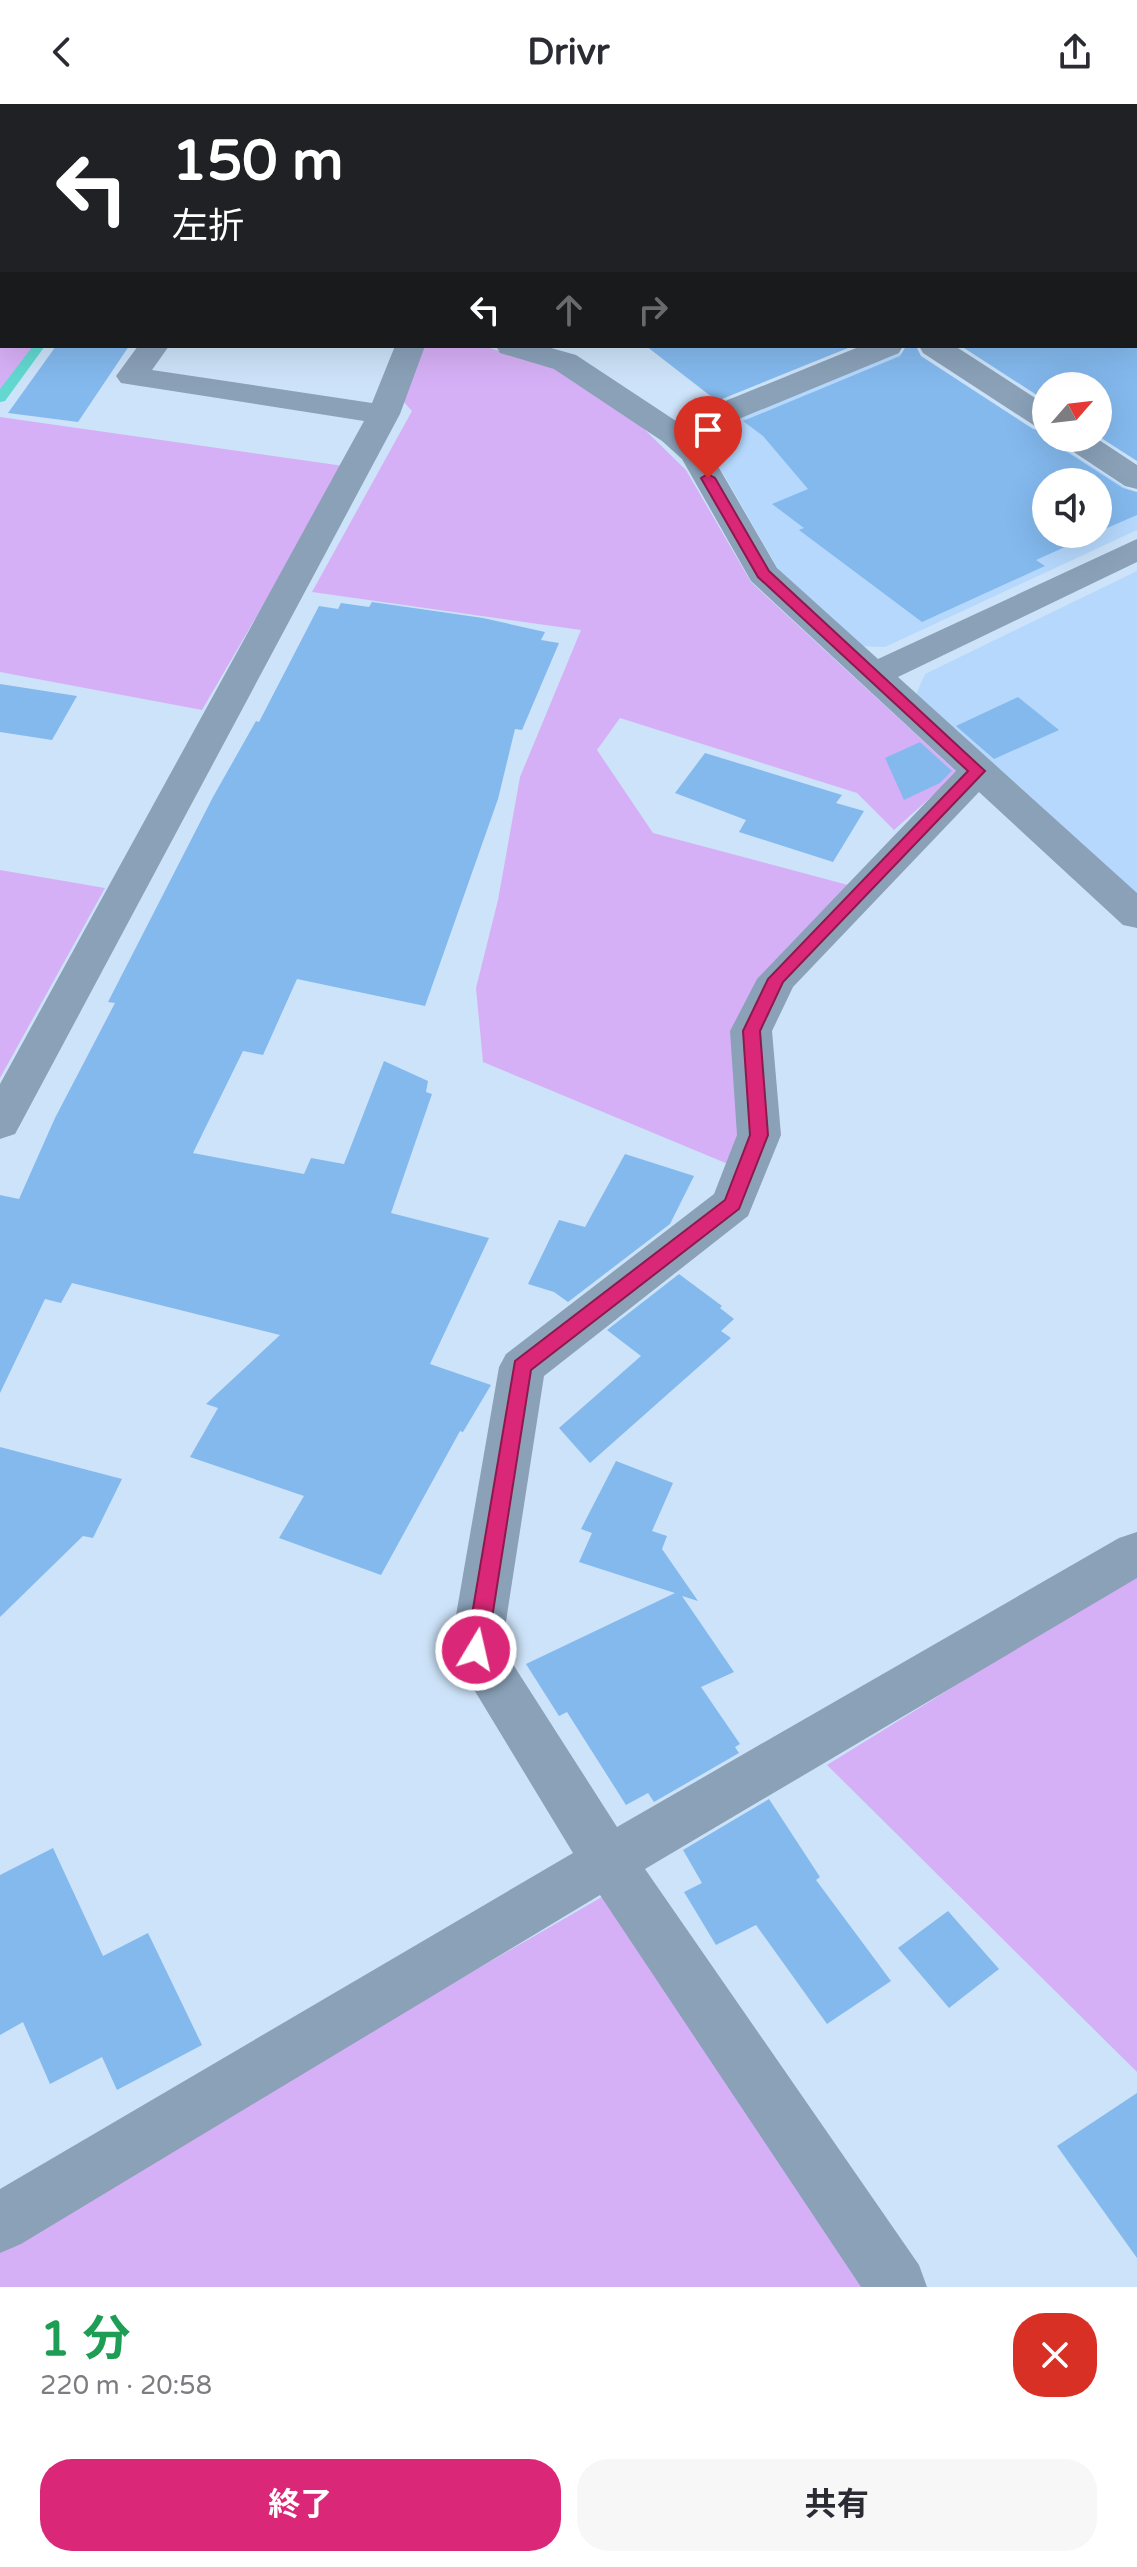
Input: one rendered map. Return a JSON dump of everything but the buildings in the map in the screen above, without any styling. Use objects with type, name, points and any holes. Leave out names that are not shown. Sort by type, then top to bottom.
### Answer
[{"type":"street","points":[[153,348],[132,376],[384,414]]},
{"type":"street","points":[[0,1123],[384,414],[409,348]]},
{"type":"street","points":[[518,348],[565,362],[673,434],[695,454],[763,574],[1137,915]]},
{"type":"street","points":[[673,434],[883,348]]},
{"type":"street","points":[[937,348],[1032,410]]},
{"type":"street","points":[[1096,452],[1137,479]]},
{"type":"street","points":[[875,674],[1137,549]]},
{"type":"street","points":[[897,2287],[608,1861],[476,1650],[522,1367],[732,1204],[759,1135],[751,1031],[777,979],[977,771]]},
{"type":"street","points":[[0,2222],[608,1861],[1137,1553]]},
{"type":"shaded area","points":[[0,348],[38,348],[0,398]]},
{"type":"shaded area","points":[[421,348],[490,348],[555,368],[639,424],[686,470],[751,582],[958,773],[894,830],[857,793],[620,718],[597,750],[653,833],[848,885],[757,990],[742,1122],[728,1164],[483,1062],[476,988],[498,900],[520,777],[581,630],[312,592],[412,411],[402,400]]},
{"type":"shaded area","points":[[896,353],[921,357],[1032,428],[1032,452],[1070,452],[1095,468],[1032,468],[1032,548],[1098,548],[885,647],[854,646],[780,572],[708,447],[716,427]]},
{"type":"shaded area","points":[[0,417],[344,466],[202,710],[0,672]]},
{"type":"shaded area","points":[[1112,479],[1137,495],[1137,530],[1112,542]]},
{"type":"shaded area","points":[[1137,571],[1137,896],[915,697],[925,674]]},
{"type":"shaded area","points":[[0,870],[105,888],[0,1078]]},
{"type":"shaded area","points":[[1137,1573],[1137,2072],[827,1765]]},
{"type":"shaded area","points":[[607,1894],[871,2287],[0,2287],[0,2245]]},
{"type":"waterway","points":[[0,398],[38,348]]},
{"type":"route","points":[[476,1650],[522,1367],[732,1204],[759,1135],[751,1031],[777,979],[977,771],[763,574],[708,478]]}]
